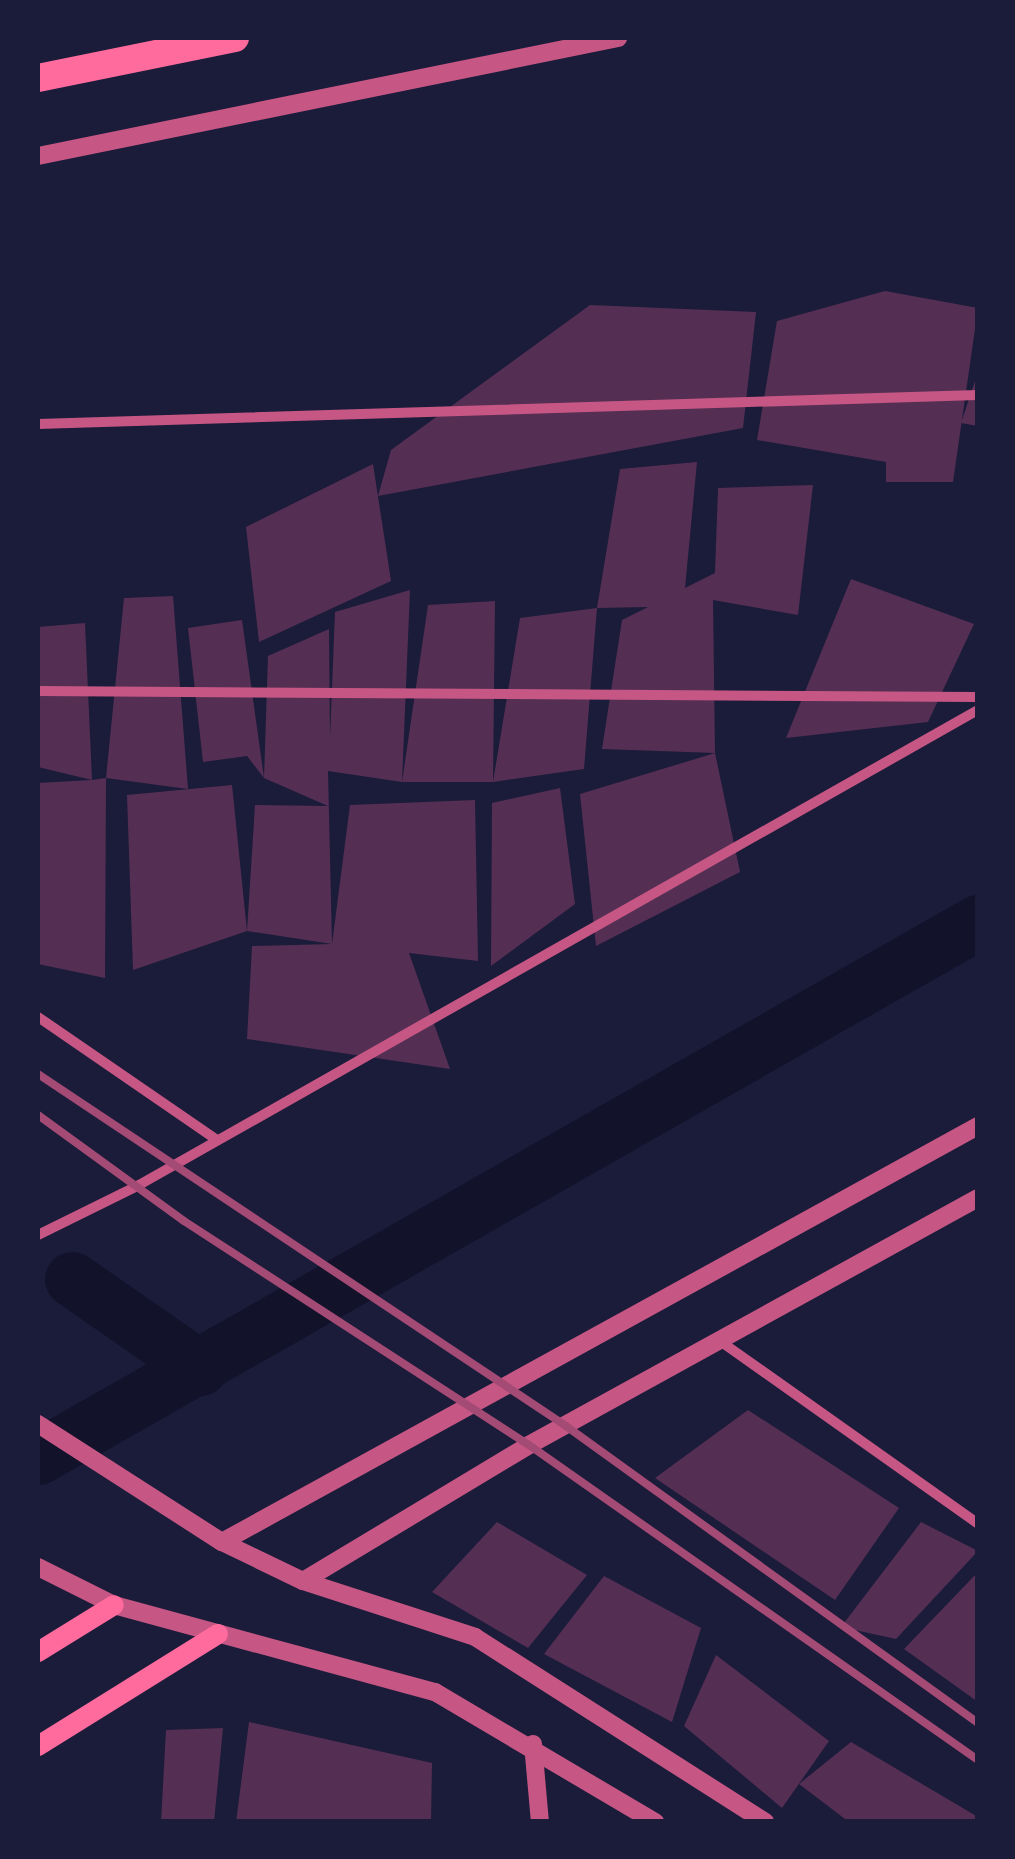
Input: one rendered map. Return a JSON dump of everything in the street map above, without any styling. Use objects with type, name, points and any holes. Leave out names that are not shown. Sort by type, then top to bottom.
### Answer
[{"type":"highway","points":[[38,78],[235,38]]},
{"type":"main road","points":[[38,1652],[114,1605]]},
{"type":"main road","points":[[38,1746],[218,1634]]},
{"type":"street","points":[[38,156],[618,38]]},
{"type":"street","points":[[38,424],[978,395]]},
{"type":"street","points":[[38,691],[978,697]]},
{"type":"street","points":[[38,1235],[217,1140],[978,710]]},
{"type":"street","points":[[38,1017],[217,1140]]},
{"type":"street","points":[[222,1542],[978,1126]]},
{"type":"street","points":[[303,1581],[978,1198]]},
{"type":"street","points":[[720,1341],[974,1519]]},
{"type":"street","points":[[38,1424],[222,1542],[303,1581],[378,1600],[475,1637],[765,1822]]},
{"type":"street","points":[[45,1572],[114,1605],[435,1692],[533,1744],[656,1822]]},
{"type":"street","points":[[533,1744],[540,1822]]},
{"type":"building","points":[[885,291],[978,308],[953,482],[886,482],[886,462],[757,440],[777,321]]},
{"type":"building","points":[[590,305],[756,312],[743,428],[378,496],[391,450]]},
{"type":"building","points":[[978,375],[978,426],[961,423]]},
{"type":"building","points":[[697,462],[685,588],[715,573],[718,488],[813,485],[798,615],[713,600],[715,753],[602,749],[622,620],[648,607],[597,608],[620,469]]},
{"type":"building","points":[[373,464],[391,581],[259,642],[246,527]]},
{"type":"building","points":[[851,579],[974,624],[928,722],[786,738]]},
{"type":"building","points":[[410,590],[402,782],[328,771],[332,944],[247,931],[255,805],[328,806],[264,778],[268,656],[329,629],[330,738],[335,612]]},
{"type":"building","points":[[173,596],[188,789],[106,778],[124,598]]},
{"type":"building","points":[[495,601],[493,782],[402,782],[428,605]]},
{"type":"building","points":[[597,608],[584,769],[493,782],[520,618]]},
{"type":"building","points":[[242,620],[264,778],[247,756],[203,762],[188,628]]},
{"type":"building","points":[[85,623],[92,780],[38,767],[38,627]]},
{"type":"building","points":[[715,753],[740,872],[596,946],[580,794]]},
{"type":"building","points":[[106,778],[105,978],[38,964],[38,783]]},
{"type":"building","points":[[232,785],[247,931],[133,970],[127,795]]},
{"type":"building","points":[[560,788],[575,904],[491,966],[492,803]]},
{"type":"building","points":[[475,800],[478,961],[409,953],[450,1069],[247,1039],[252,946],[332,944],[350,805]]},
{"type":"building","points":[[748,1410],[899,1508],[835,1600],[655,1478]]},
{"type":"building","points":[[497,1522],[587,1575],[528,1648],[432,1592]]},
{"type":"building","points":[[921,1522],[978,1551],[896,1639],[841,1627]]},
{"type":"building","points":[[978,1572],[978,1702],[904,1649]]},
{"type":"building","points":[[604,1576],[701,1628],[672,1722],[544,1654]]},
{"type":"building","points":[[716,1655],[829,1741],[782,1808],[684,1726]]},
{"type":"building","points":[[249,1722],[432,1763],[431,1822],[236,1822]]},
{"type":"building","points":[[223,1728],[214,1822],[161,1822],[166,1730]]},
{"type":"building","points":[[851,1742],[978,1817],[978,1822],[849,1822],[799,1784]]},
{"type":"waterway","points":[[38,1457],[978,922]]},
{"type":"waterway","points":[[72,1279],[200,1368]]},
{"type":"railway","points":[[38,1074],[566,1426],[978,1723]]},
{"type":"railway","points":[[38,1115],[184,1221],[529,1445],[978,1760]]}]
